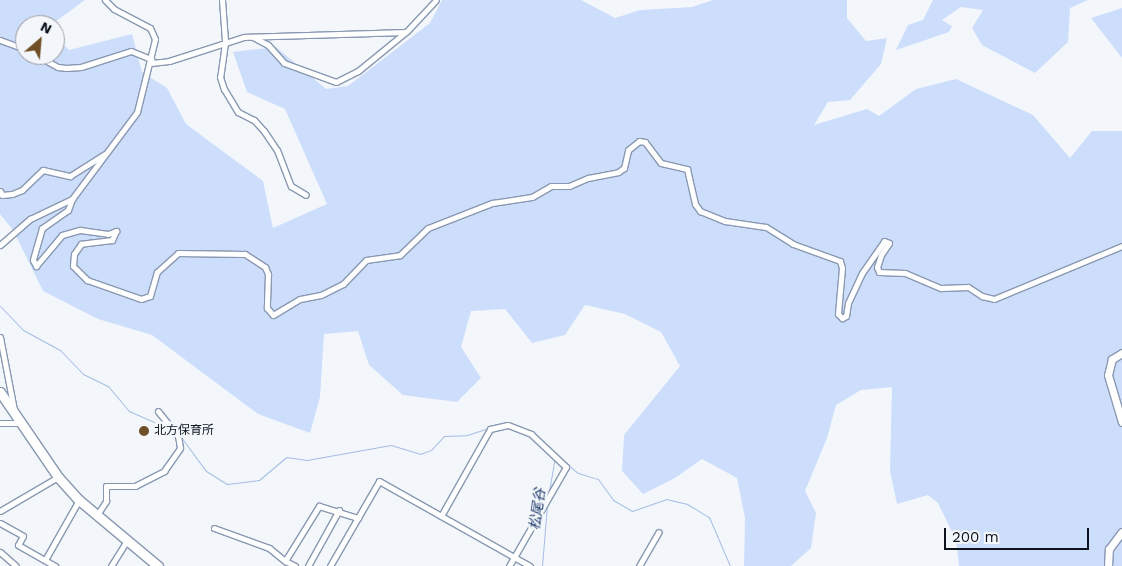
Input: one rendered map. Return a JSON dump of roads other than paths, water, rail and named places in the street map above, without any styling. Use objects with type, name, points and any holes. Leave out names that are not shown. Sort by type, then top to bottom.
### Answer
[{"type":"highway","points":[[0,392],[58,477],[80,500],[158,566]]},
{"type":"main road","points":[[1122,353],[1112,358],[1108,375],[1122,422]]},
{"type":"main road","points":[[1108,566],[1109,549],[1122,532]]},
{"type":"street","points":[[105,0],[114,9],[150,28],[155,39],[151,61],[136,112],[119,140],[105,154],[72,199],[68,210],[42,228],[33,260],[36,266],[62,235],[80,230],[108,234],[116,231],[112,240],[80,244],[74,254],[74,266],[87,280],[141,299],[150,296],[157,272],[178,252],[244,254],[265,266],[268,274],[267,308],[273,315],[300,299],[321,294],[344,284],[366,260],[400,255],[428,228],[492,203],[532,197],[550,186],[569,186],[588,178],[618,172],[624,168],[628,150],[639,141],[645,142],[661,164],[687,169],[695,204],[700,210],[725,222],[766,227],[793,244],[840,261],[842,268],[838,314],[842,318],[846,316],[848,303],[862,273],[884,242],[889,243],[879,261],[879,272],[906,273],[941,288],[968,287],[982,296],[994,298],[1122,246]]},
{"type":"street","points":[[222,0],[225,42],[220,77],[224,89],[238,112],[256,122],[275,146],[291,186],[306,195]]},
{"type":"street","points":[[253,37],[268,45],[284,63],[336,82],[358,71],[404,32],[436,0]]},
{"type":"street","points":[[54,65],[66,68],[81,67],[131,51],[151,61],[168,61],[225,42],[253,37],[404,32]]},
{"type":"street","points":[[0,40],[15,45]]},
{"type":"street","points":[[0,191],[2,195],[22,190],[43,170],[70,176],[99,154],[105,154]]},
{"type":"street","points":[[0,245],[30,219],[72,199]]},
{"type":"street","points":[[0,337],[14,412]]},
{"type":"street","points":[[98,515],[106,501],[106,486],[135,486],[164,471],[174,459],[180,448],[178,436],[158,411]]},
{"type":"street","points":[[0,423],[21,423]]},
{"type":"street","points":[[441,516],[490,429],[508,425],[520,427],[566,467],[509,566]]},
{"type":"street","points":[[0,511],[58,477]]},
{"type":"street","points":[[330,566],[379,481],[530,566]]},
{"type":"street","points":[[45,560],[80,500]]},
{"type":"street","points":[[285,561],[319,506],[339,510],[358,518]]},
{"type":"street","points":[[308,566],[339,510]]},
{"type":"street","points":[[0,523],[23,536],[18,545],[55,566]]},
{"type":"street","points":[[214,528],[269,548],[285,561],[295,566]]},
{"type":"street","points":[[639,566],[659,532]]},
{"type":"street","points":[[111,566],[127,540]]},
{"type":"street","points":[[0,552],[16,566]]},
{"type":"waterway","points":[[0,306],[23,330],[60,350],[83,374],[108,386],[129,411],[170,429]]},
{"type":"waterway","points":[[496,425],[504,423]]},
{"type":"waterway","points":[[511,424],[530,431]]},
{"type":"waterway","points":[[181,437],[206,471],[227,484],[259,480],[286,457],[307,460],[391,445],[420,454],[431,450],[444,436],[467,435],[488,428]]},
{"type":"waterway","name":"松尾谷","points":[[549,491],[555,458]]},
{"type":"waterway","points":[[563,461],[578,473],[598,479],[613,500],[632,511],[666,499],[687,504],[709,517],[730,566]]},
{"type":"waterway","name":"松尾谷","points":[[542,566],[547,505]]},
{"type":"place","name":"北方保育所","points":[[144,431]]}]
